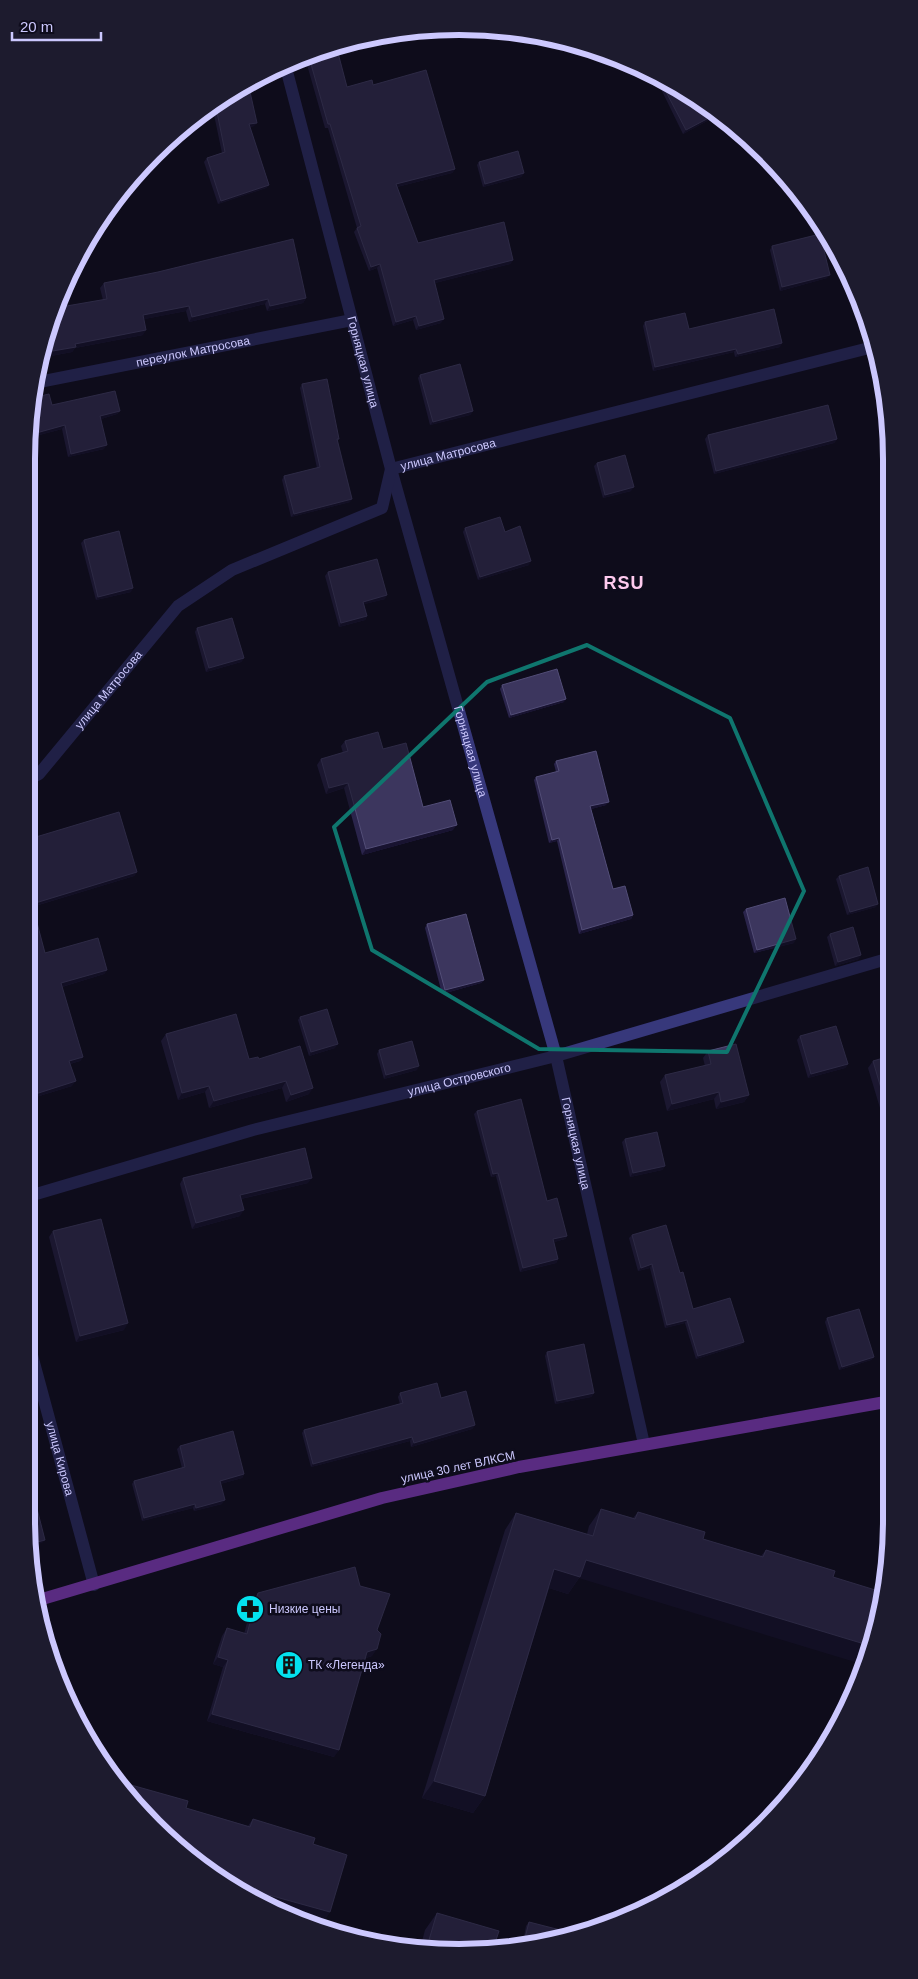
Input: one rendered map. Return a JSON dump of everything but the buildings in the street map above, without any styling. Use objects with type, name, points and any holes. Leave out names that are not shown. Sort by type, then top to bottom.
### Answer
[{"type":"main road","name":"улица 30 лет ВЛКСМ","points":[[42,1599],[382,1498],[519,1467],[883,1402]]},
{"type":"street","name":"Горняцкая улица","points":[[287,72],[391,469],[556,1056],[644,1444]]},
{"type":"street","name":"переулок Матросова","points":[[42,381],[352,320]]},
{"type":"street","name":"улица Матросова","points":[[35,776],[39,774],[178,606],[232,570],[382,508],[391,469],[869,348]]},
{"type":"street","name":"улица Островского","points":[[35,1194],[253,1130],[556,1056],[883,960]]},
{"type":"street","name":"улица Кирова","points":[[35,1366],[94,1585]]},
{"type":"highlighted area","points":[[587,645],[730,718],[804,891],[727,1052],[539,1049],[372,950],[334,827],[487,682]]},
{"type":"place","name":"Низкие цены","points":[[250,1609]]},
{"type":"place","name":"ТК «Легенда»","points":[[289,1665]]},
{"type":"district","name":"RSU","points":[[624,583]]}]
